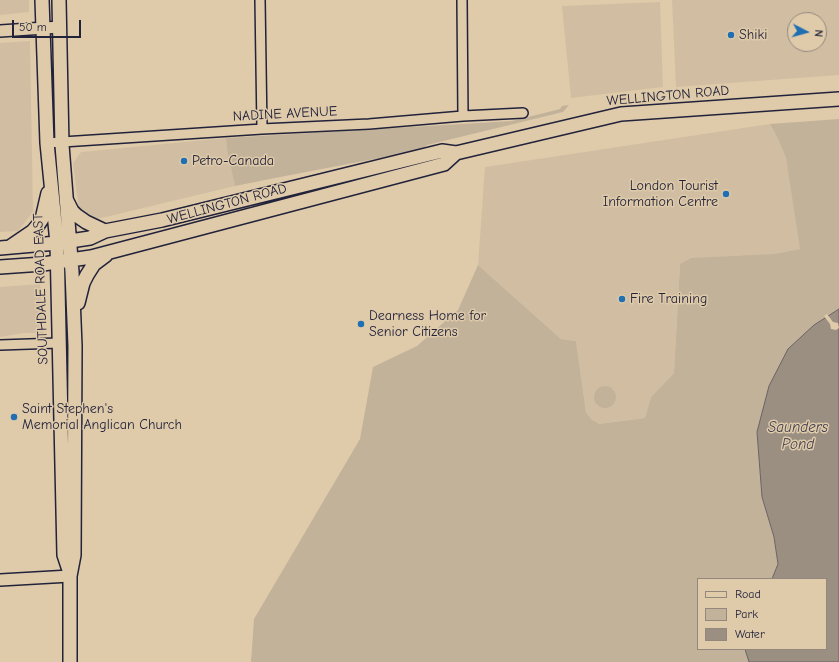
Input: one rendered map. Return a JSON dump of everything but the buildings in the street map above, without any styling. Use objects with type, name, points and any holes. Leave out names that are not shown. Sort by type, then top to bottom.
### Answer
[{"type":"main road","name":"SOUTHDALE ROAD EAST","points":[[42,0],[47,143],[58,261],[64,555],[70,576]]},
{"type":"main road","name":"SOUTHDALE ROAD EAST","points":[[59,0],[62,142],[72,259],[74,317],[74,555],[70,576],[70,662]]},
{"type":"main road","name":"WELLINGTON ROAD","points":[[5,248],[57,244],[90,238],[105,231],[162,220],[442,151],[456,153],[621,114],[839,99]]},
{"type":"main road","name":"WELLINGTON ROAD","points":[[0,267],[91,257],[444,164],[456,153]]},
{"type":"main road","points":[[5,248],[33,231],[38,225],[42,219],[51,182]]},
{"type":"main road","points":[[67,200],[72,211],[86,222],[105,231]]},
{"type":"main road","points":[[74,317],[83,283],[87,275],[94,264],[111,251]]},
{"type":"street","points":[[260,0],[262,129]]},
{"type":"street","points":[[462,0],[463,116]]},
{"type":"street","points":[[0,31],[60,27]]},
{"type":"street","name":"NADINE AVENUE","points":[[47,143],[262,129],[369,124],[463,116],[523,114]]},
{"type":"street","points":[[0,345],[59,343]]},
{"type":"street","points":[[0,580],[70,576]]},
{"type":"shaded area","points":[[0,0],[29,0],[29,12],[0,15]]},
{"type":"shaded area","points":[[672,0],[839,0],[839,75],[676,87]]},
{"type":"shaded area","points":[[660,2],[663,87],[571,98],[562,6]]},
{"type":"shaded area","points":[[30,41],[33,212],[18,231],[0,232],[0,43]]},
{"type":"shaded area","points":[[770,124],[786,158],[801,249],[774,254],[680,264],[674,373],[651,397],[645,418],[599,424],[591,419],[586,412],[576,341],[561,339],[478,265],[485,167]]},
{"type":"shaded area","points":[[226,138],[227,150],[235,186],[93,220],[79,210],[73,163],[81,152]]},
{"type":"shaded area","points":[[40,284],[44,333],[23,333],[0,337],[0,287]]},
{"type":"green space","points":[[569,105],[563,112],[427,145],[421,150],[235,186],[227,150],[226,138],[512,121],[560,109],[562,106]]},
{"type":"green space","points":[[839,119],[839,309],[814,325],[757,432],[762,497],[774,537],[778,565],[772,578],[697,578],[697,650],[745,650],[749,662],[251,662],[254,619],[360,439],[373,367],[417,346],[458,310],[478,265],[561,339],[576,341],[586,412],[591,419],[599,424],[645,418],[651,397],[674,373],[680,264],[691,258],[774,254],[800,249],[786,158],[770,124]]},
{"type":"green space","points":[[601,386],[609,386],[616,393],[616,401],[609,408],[601,408],[594,401],[594,393]]},
{"type":"water","name":"Saunders Pond","points":[[839,309],[839,662],[749,662],[745,650],[827,650],[827,578],[772,578],[778,564],[774,537],[762,497],[757,432],[769,386],[788,349],[814,325]]},
{"type":"pier","points":[[827,314],[833,322],[838,323],[839,328],[836,330],[831,329],[830,324],[824,316]]},
{"type":"place","name":"Shiki","points":[[731,35]]},
{"type":"place","name":"Petro-Canada","points":[[184,161]]},
{"type":"place","name":"London Tourist Information Centre","points":[[726,194]]},
{"type":"place","name":"Fire Training","points":[[622,299]]},
{"type":"place","name":"Dearness Home for Senior Citizens","points":[[361,324]]},
{"type":"place","name":"Saint Stephen's Memorial Anglican Church","points":[[14,417]]}]
